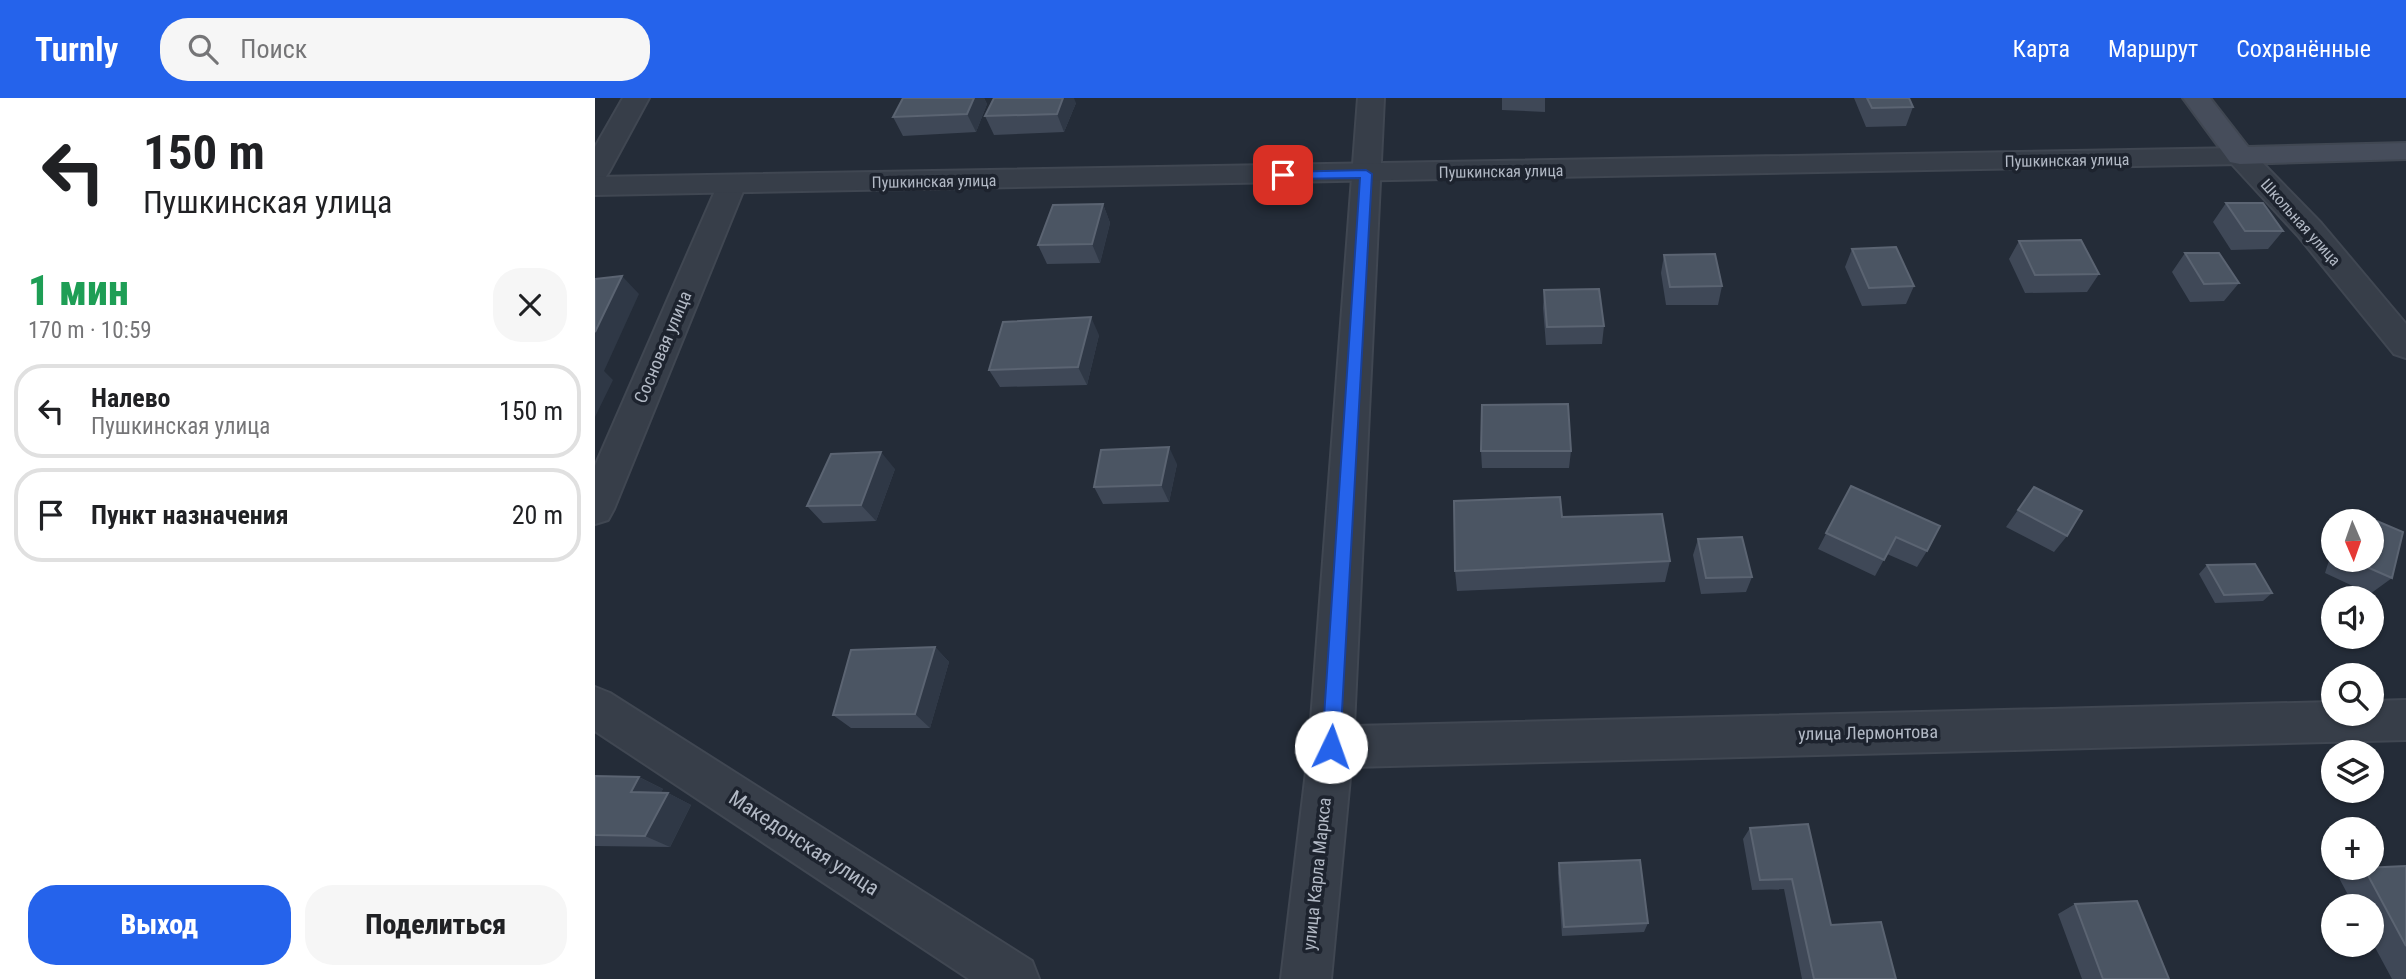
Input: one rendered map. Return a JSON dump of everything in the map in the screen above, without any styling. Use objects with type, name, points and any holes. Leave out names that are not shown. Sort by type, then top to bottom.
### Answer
[{"type":"main road","name":"Школьная улица","points":[[2196,98],[2240,156]]},
{"type":"main road","name":"Пушкинская улица","points":[[2240,156],[2406,151]]},
{"type":"street","points":[[595,172],[636,98]]},
{"type":"street","name":"улица Карла Маркса","points":[[1306,979],[1331,747],[1371,98]]},
{"type":"street","name":"Пушкинская улица","points":[[595,186],[2240,156]]},
{"type":"street","name":"Школьная улица","points":[[2240,156],[2311,230],[2406,346]]},
{"type":"street","name":"Сосновая улица","points":[[595,509],[731,184]]},
{"type":"street","name":"Македонская улица","points":[[595,707],[1014,979]]},
{"type":"street","name":"улица Лермонтова","points":[[1331,747],[2406,720]]},
{"type":"building","points":[[903,98],[974,98],[967,114],[893,117]]},
{"type":"building","points":[[994,98],[1063,98],[1057,114],[985,116]]},
{"type":"building","points":[[1867,98],[1909,98],[1913,107],[1872,108]]},
{"type":"building","points":[[2226,203],[2263,203],[2283,231],[2245,231]]},
{"type":"building","points":[[1103,204],[1092,244],[1038,245],[1053,205]]},
{"type":"building","points":[[2081,240],[2099,274],[2035,275],[2019,241]]},
{"type":"building","points":[[1896,247],[1914,286],[1869,288],[1852,249]]},
{"type":"building","points":[[2185,253],[2219,253],[2239,283],[2204,284]]},
{"type":"building","points":[[1715,254],[1722,286],[1670,287],[1664,255]]},
{"type":"building","points":[[622,276],[595,332],[595,279]]},
{"type":"building","points":[[1599,289],[1604,326],[1547,327],[1544,290]]},
{"type":"building","points":[[1091,317],[1078,367],[989,370],[1003,322]]},
{"type":"building","points":[[1568,404],[1571,451],[1481,451],[1482,405]]},
{"type":"building","points":[[1169,447],[1161,485],[1094,487],[1101,450]]},
{"type":"building","points":[[881,452],[861,505],[807,506],[831,454]]},
{"type":"building","points":[[1851,486],[1940,526],[1927,551],[1896,537],[1884,560],[1826,533]]},
{"type":"building","points":[[2034,487],[2082,511],[2067,536],[2018,510]]},
{"type":"building","points":[[1560,497],[1562,517],[1662,514],[1670,561],[1455,571],[1454,501]]},
{"type":"building","points":[[2384,524],[2403,532],[2392,578],[2378,572],[2384,572]]},
{"type":"building","points":[[1742,537],[1752,577],[1706,578],[1698,539]]},
{"type":"building","points":[[2255,564],[2272,593],[2224,595],[2207,565]]},
{"type":"building","points":[[935,647],[915,714],[833,715],[851,650]]},
{"type":"building","points":[[595,776],[639,777],[631,792],[668,793],[645,836],[595,835]]},
{"type":"building","points":[[1808,824],[1831,925],[1881,922],[1896,979],[1814,979],[1792,879],[1760,880],[1750,828]]},
{"type":"building","points":[[1640,860],[1648,923],[1564,927],[1559,863]]},
{"type":"building","points":[[2406,866],[2406,946],[2384,905],[2384,894],[2378,894],[2370,880],[2384,880],[2384,867]]},
{"type":"building","points":[[2137,901],[2169,979],[2103,979],[2075,904]]},
{"type":"route","points":[[1283,175],[1366,174],[1331,747]]}]
